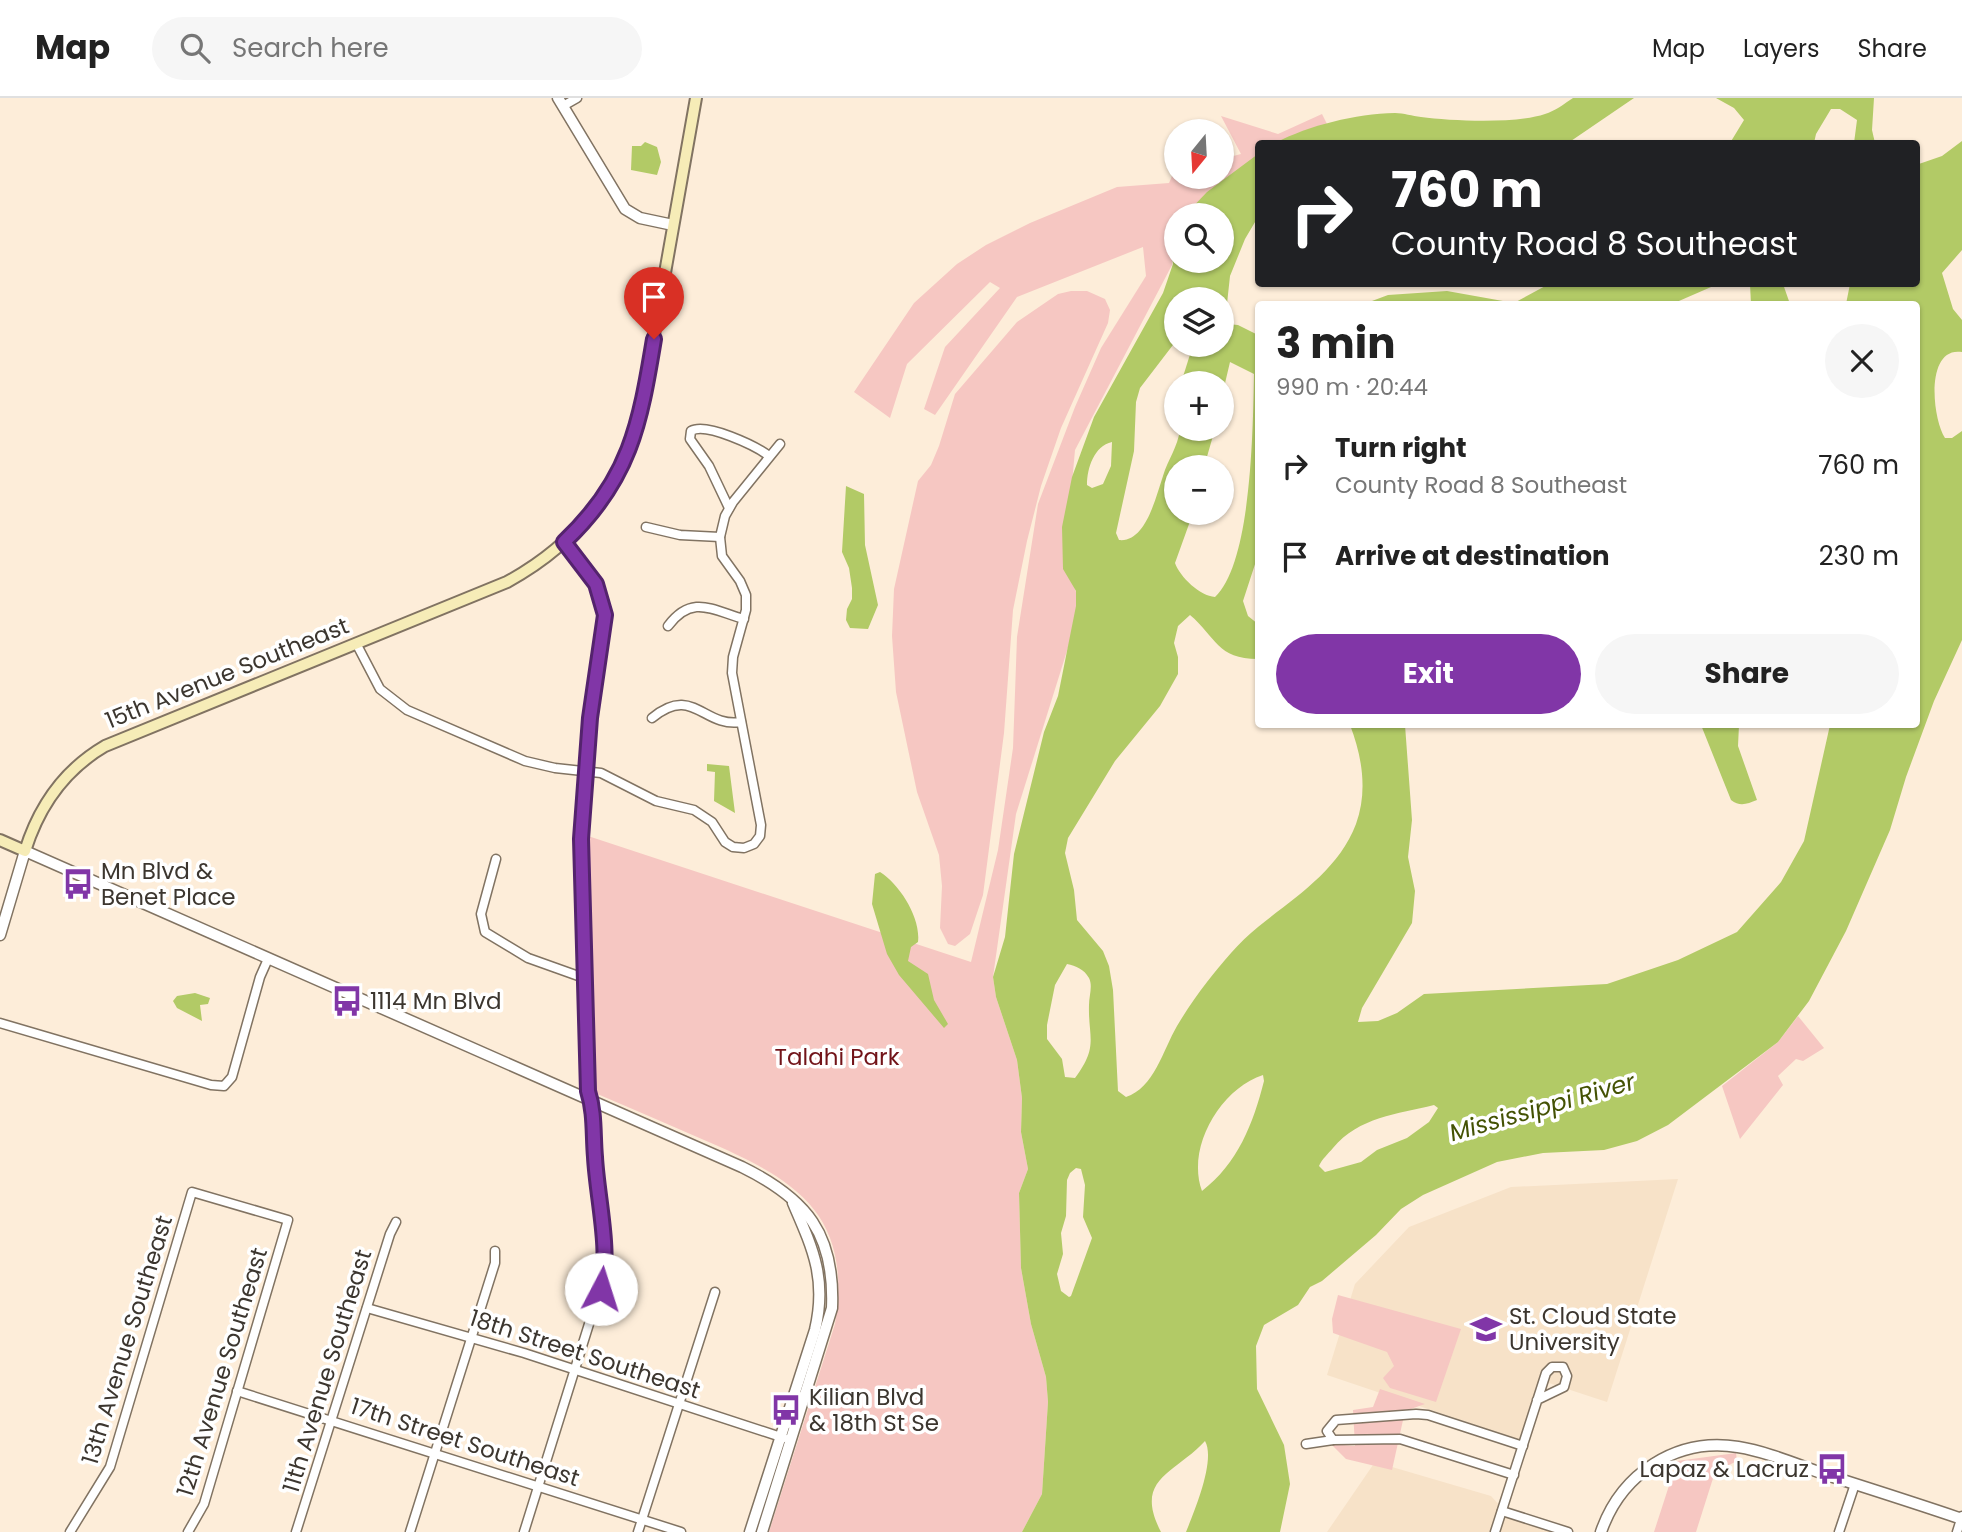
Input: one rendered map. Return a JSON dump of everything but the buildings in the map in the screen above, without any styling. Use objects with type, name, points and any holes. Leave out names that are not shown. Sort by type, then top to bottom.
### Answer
[{"type":"main road","name":"15th Avenue Southeast","points":[[25,851],[40,812],[50,796],[89,755],[121,738],[507,582],[539,563],[564,542],[605,496],[635,435],[646,393],[696,98]]},
{"type":"main road","points":[[0,840],[25,851]]},
{"type":"street","points":[[577,98],[560,102],[625,209],[640,218],[673,225]]},
{"type":"street","points":[[729,508],[709,466],[690,439],[691,431],[702,428],[751,444],[769,456]]},
{"type":"street","points":[[356,643],[380,689],[407,710],[525,761],[545,767],[610,776],[656,801],[694,810],[712,822],[728,844],[739,849],[748,847],[760,836],[761,825],[732,664],[744,619],[746,595],[740,581],[722,556],[720,537],[729,508],[780,444]]},
{"type":"street","points":[[646,527],[674,534],[720,537]]},
{"type":"street","points":[[524,1532],[604,1276],[588,1091],[581,839],[586,771],[605,615],[596,584],[564,542]]},
{"type":"street","points":[[668,626],[679,612],[690,607],[714,610],[744,619]]},
{"type":"street","points":[[652,718],[667,706],[678,704],[724,722],[741,722]]},
{"type":"street","points":[[25,851],[742,1167],[771,1183],[811,1217],[828,1256],[832,1295],[827,1330],[762,1532]]},
{"type":"street","name":"15th Avenue Southeast","points":[[0,935],[25,851]]},
{"type":"street","points":[[496,859],[481,914],[485,932],[515,952],[584,978]]},
{"type":"street","points":[[0,1023],[211,1085],[225,1086],[232,1077],[260,977],[268,959]]},
{"type":"street","name":"12th Avenue Southeast","points":[[188,1532],[204,1504],[288,1220],[192,1192]]},
{"type":"street","name":"13th Avenue Southeast","points":[[69,1532],[110,1467],[192,1192]]},
{"type":"street","points":[[750,1532],[815,1330],[821,1302],[815,1254],[791,1200]]},
{"type":"street","name":"11th Avenue Southeast","points":[[296,1532],[390,1234],[397,1222]]},
{"type":"street","points":[[410,1532],[495,1263],[495,1251]]},
{"type":"street","points":[[638,1532],[715,1292]]},
{"type":"street","name":"18th Street Southeast","points":[[367,1308],[471,1337],[790,1440]]},
{"type":"street","points":[[1495,1532],[1514,1475],[1537,1400],[1546,1373],[1552,1367],[1563,1367],[1567,1376],[1564,1387],[1537,1400]]},
{"type":"street","name":"17th Street Southeast","points":[[237,1391],[681,1532]]},
{"type":"street","points":[[1333,1440],[1327,1431],[1336,1419],[1428,1415],[1523,1446]]},
{"type":"street","points":[[1306,1444],[1333,1440],[1400,1439],[1514,1475]]},
{"type":"street","points":[[1601,1532],[1621,1493],[1646,1468],[1667,1456],[1703,1446],[1740,1447],[1962,1518],[1957,1532]]},
{"type":"street","points":[[1839,1532],[1855,1484]]},
{"type":"street","points":[[1502,1511],[1568,1532]]},
{"type":"shaded area","name":"St. Cloud State University","points":[[1678,1179],[1607,1402],[1549,1383],[1529,1443],[1327,1375],[1355,1284],[1409,1227],[1511,1187]]},
{"type":"shaded area","points":[[1375,1462],[1491,1496],[1512,1519],[1553,1532],[1327,1532]]},
{"type":"green space","name":"Talahi Park","points":[[1322,114],[1332,134],[1321,140],[1255,140],[1255,179],[1214,203],[1164,203],[1164,273],[1168,273],[1075,450],[1065,561],[1081,606],[1016,814],[993,977],[996,997],[1017,1060],[1022,1098],[1021,1132],[1028,1169],[1019,1193],[1021,1268],[1031,1324],[1046,1377],[1048,1402],[1042,1494],[1022,1532],[769,1532],[835,1324],[838,1286],[835,1254],[825,1227],[810,1205],[790,1186],[736,1155],[595,1093],[588,836],[971,962],[998,850],[1013,748],[1017,637],[1038,504],[1101,348],[1146,276],[1143,247],[1017,297],[935,415],[924,409],[945,347],[1000,288],[990,282],[907,364],[890,418],[854,392],[914,303],[957,264],[986,245],[1030,223],[1117,187],[1164,183],[1164,189],[1234,189],[1234,156],[1241,154],[1234,141],[1234,120],[1278,134]]},
{"type":"green space","points":[[1087,291],[1105,299],[1110,310],[1108,323],[1061,428],[1041,486],[1027,541],[1013,610],[1004,733],[983,895],[970,934],[955,946],[948,944],[940,928],[942,886],[939,855],[917,792],[896,692],[892,636],[894,589],[918,481],[931,465],[955,394],[1017,322],[1058,294]]},
{"type":"green space","points":[[1798,1016],[1824,1048],[1803,1061],[1796,1059],[1778,1076],[1783,1085],[1740,1139],[1722,1086],[1778,1042]]},
{"type":"green space","points":[[1338,1295],[1461,1329],[1436,1402],[1390,1388],[1383,1378],[1394,1366],[1387,1352],[1333,1333],[1332,1319]]},
{"type":"green space","points":[[1380,1389],[1425,1404],[1405,1411],[1392,1470],[1346,1459],[1331,1444],[1355,1446],[1353,1410],[1373,1407]]},
{"type":"green space","points":[[1736,1453],[1737,1461],[1715,1472],[1696,1532],[1654,1532],[1677,1461]]},
{"type":"water","points":[[1573,98],[1634,98],[1572,140],[1282,140],[1318,126],[1364,116],[1395,113],[1449,120],[1484,121],[1533,117],[1559,107]]},
{"type":"water","points":[[1716,98],[1874,98],[1872,130],[1874,140],[1854,140],[1857,120],[1840,109],[1831,109],[1815,140],[1732,140],[1744,120],[1734,108]]},
{"type":"water","name":"Mississippi River","points":[[1962,141],[1962,250],[1942,273],[1953,309],[1962,320],[1962,352],[1950,353],[1942,360],[1937,371],[1935,400],[1940,428],[1945,438],[1952,438],[1962,431],[1962,640],[1934,701],[1890,830],[1846,931],[1809,1001],[1778,1042],[1668,1125],[1637,1141],[1604,1150],[1543,1153],[1497,1162],[1423,1195],[1401,1209],[1376,1235],[1322,1281],[1310,1287],[1298,1305],[1264,1325],[1256,1346],[1257,1389],[1284,1445],[1290,1484],[1280,1532],[1186,1532],[1206,1473],[1208,1450],[1205,1441],[1161,1479],[1155,1488],[1152,1500],[1161,1532],[1022,1532],[1042,1494],[1048,1402],[1046,1377],[1031,1324],[1021,1268],[1019,1193],[1028,1169],[1021,1132],[1022,1098],[1017,1060],[996,997],[993,977],[1005,937],[1014,854],[1044,732],[1058,696],[1076,606],[1076,591],[1063,569],[1062,527],[1072,477],[1094,417],[1164,290],[1164,357],[1140,388],[1136,402],[1134,451],[1116,533],[1119,540],[1128,539],[1143,526],[1164,473],[1164,525],[1189,525],[1175,563],[1181,574],[1191,585],[1215,597],[1227,580],[1237,555],[1248,492],[1254,374],[1230,362],[1228,371],[1185,371],[1189,357],[1234,357],[1234,325],[1255,334],[1255,564],[1243,601],[1248,616],[1255,622],[1255,659],[1225,651],[1190,615],[1178,626],[1174,643],[1178,657],[1178,674],[1160,706],[1115,761],[1068,838],[1065,853],[1074,890],[1077,920],[1103,951],[1109,966],[1113,990],[1118,1091],[1126,1097],[1136,1092],[1151,1077],[1184,1015],[1237,946],[1314,882],[1348,841],[1360,812],[1363,786],[1358,749],[1351,728],[1405,728],[1412,820],[1408,857],[1415,891],[1412,923],[1362,1008],[1358,1022],[1378,1021],[1397,1013],[1424,994],[1607,984],[1678,960],[1737,932],[1781,882],[1804,841],[1829,728],[1920,728],[1920,301],[1847,301],[1849,287],[1920,287],[1920,164],[1942,156]],"holes":[[[1112,442],[1111,466],[1103,484],[1092,488],[1087,485],[1093,459],[1100,448]],[[1067,964],[1080,968],[1091,984],[1090,1050],[1075,1078],[1065,1077],[1062,1059],[1047,1039],[1055,985]],[[1263,1075],[1264,1081],[1255,1112],[1235,1155],[1215,1180],[1202,1191],[1198,1174],[1199,1157],[1210,1122],[1233,1093],[1247,1082]],[[1434,1105],[1438,1108],[1429,1122],[1407,1138],[1377,1150],[1361,1162],[1325,1172],[1319,1166],[1343,1138],[1367,1123]],[[1076,1168],[1081,1169],[1085,1185],[1083,1217],[1092,1238],[1069,1297],[1061,1291],[1057,1274],[1063,1254],[1061,1233],[1066,1216],[1067,1180]]]},
{"type":"water","points":[[645,142],[657,147],[661,162],[657,175],[631,170],[632,146],[641,146]]},
{"type":"water","points":[[1255,156],[1255,222],[1234,266],[1234,203],[1196,203],[1211,189],[1234,189],[1234,172]]},
{"type":"water","points":[[1170,273],[1231,273],[1229,287],[1165,287]]},
{"type":"water","points":[[1543,287],[1711,287],[1679,301],[1518,301]]},
{"type":"water","points":[[1750,287],[1784,287],[1789,301],[1751,301]]},
{"type":"water","points":[[1447,291],[1503,301],[1372,301],[1388,295]]},
{"type":"water","points":[[1177,441],[1212,441],[1207,455],[1171,455]]},
{"type":"water","points":[[846,486],[864,494],[865,545],[878,605],[868,629],[850,628],[846,620],[852,588],[849,568],[842,552]]},
{"type":"water","points":[[1702,728],[1739,728],[1738,746],[1757,800],[1741,804],[1731,800]]},
{"type":"water","points":[[707,764],[729,766],[735,813],[714,801],[715,772],[707,771]]},
{"type":"water","points":[[880,872],[894,884],[912,912],[918,942],[911,947],[908,961],[928,974],[934,1000],[948,1024],[944,1028],[899,975],[887,954],[872,904],[875,874]]},
{"type":"water","points":[[195,993],[210,998],[208,1004],[200,1005],[202,1021],[177,1008],[173,1001],[177,996]]},
{"type":"place","name":"Mn Blvd & Benet Place","points":[[78,884]]},
{"type":"place","name":"1114 Mn Blvd","points":[[347,1001]]},
{"type":"place","name":"St. Cloud State University","points":[[1486,1329]]},
{"type":"place","name":"Kilian Blvd & 18th St Se","points":[[786,1410]]},
{"type":"place","name":"Lapaz & Lacruz","points":[[1832,1469]]},
{"type":"route","points":[[601,1289],[605,1263],[595,1156],[594,1113],[588,1091],[581,839],[590,718],[605,615],[602,598],[590,573],[564,542],[605,496],[627,456],[642,410],[654,339]]}]
